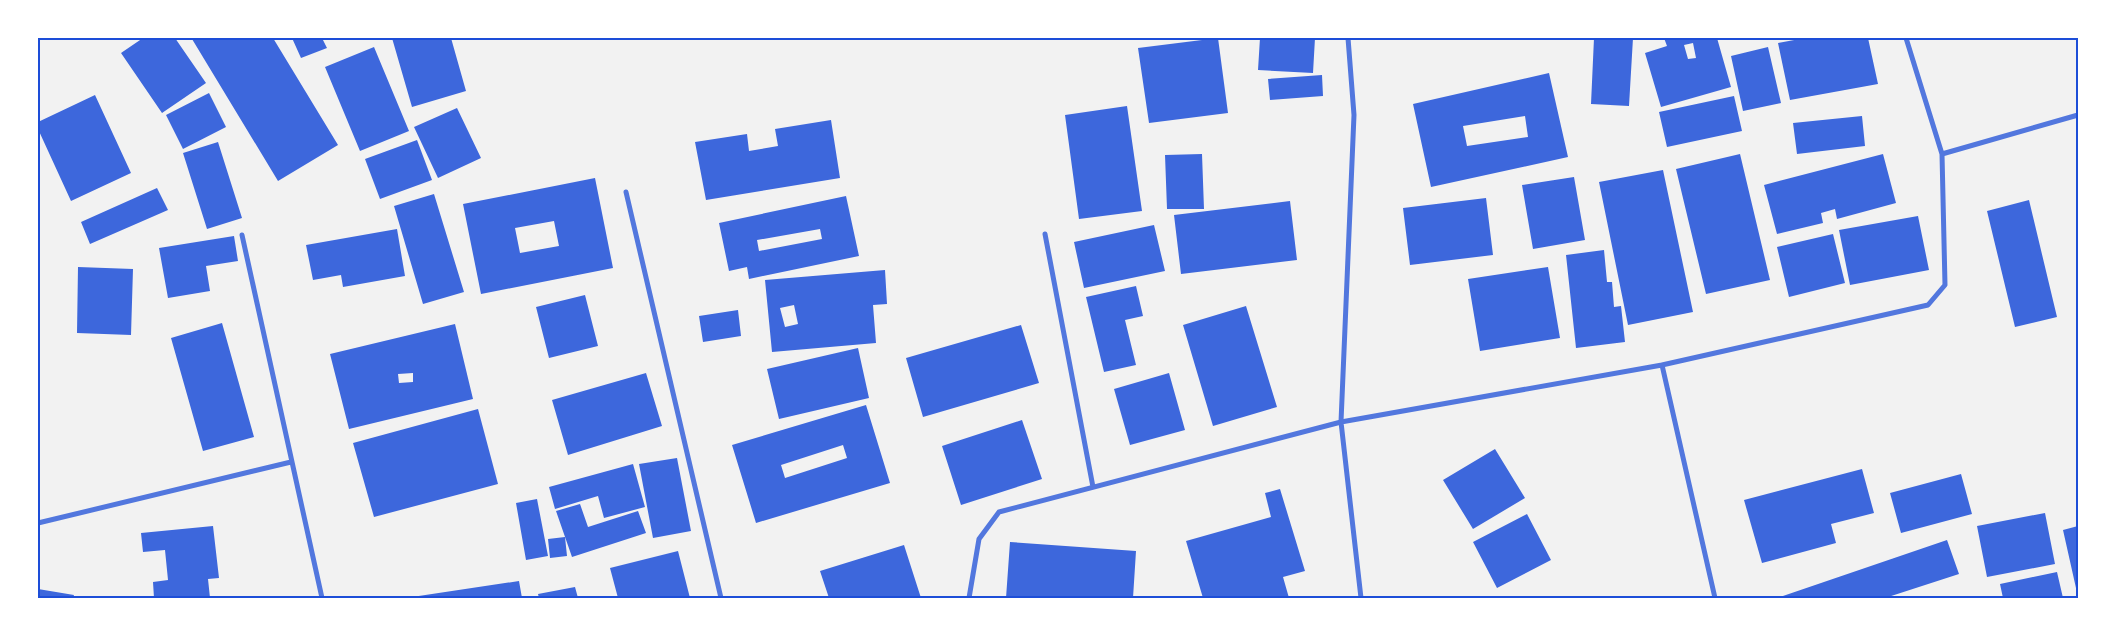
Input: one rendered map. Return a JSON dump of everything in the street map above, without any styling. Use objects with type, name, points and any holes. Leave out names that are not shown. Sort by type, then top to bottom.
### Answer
[{"type":"street","points":[[1348,38],[1354,115],[1341,422],[1360,598]]},
{"type":"street","points":[[969,598],[979,539],[999,512],[1341,422],[1662,365],[1928,305],[1945,285],[1942,154],[1906,38]]},
{"type":"street","points":[[1942,154],[2078,115]]},
{"type":"street","points":[[626,192],[721,598]]},
{"type":"street","points":[[1045,234],[1093,487]]},
{"type":"street","points":[[242,235],[322,598]]},
{"type":"street","points":[[1662,365],[1715,598]]},
{"type":"street","points":[[38,522],[291,462]]},
{"type":"building","points":[[143,38],[175,38],[206,83],[162,113],[121,53]]},
{"type":"building","points":[[273,38],[338,145],[278,181],[192,39]]},
{"type":"building","points":[[292,38],[322,38],[327,48],[301,58]]},
{"type":"building","points":[[392,38],[451,38],[466,91],[412,107]]},
{"type":"building","points":[[1218,38],[1228,113],[1149,123],[1138,48]]},
{"type":"building","points":[[1260,38],[1315,38],[1313,73],[1258,70]]},
{"type":"building","points":[[1594,38],[1633,38],[1629,106],[1591,104]]},
{"type":"building","points":[[1664,38],[1717,38],[1731,87],[1661,107],[1645,53],[1667,46]],"holes":[[[1693,43],[1696,58],[1688,59],[1684,45]]]},
{"type":"building","points":[[1805,38],[1868,38],[1878,84],[1790,100],[1778,43]]},
{"type":"building","points":[[374,47],[409,131],[360,151],[325,67]]},
{"type":"building","points":[[1768,47],[1781,103],[1743,111],[1731,56]]},
{"type":"building","points":[[1549,73],[1568,157],[1431,187],[1413,104]],"holes":[[[1525,116],[1528,137],[1467,146],[1463,126]]]},
{"type":"building","points":[[1322,75],[1323,96],[1270,100],[1268,79]]},
{"type":"building","points":[[209,93],[226,127],[183,149],[166,115]]},
{"type":"building","points":[[95,95],[131,173],[71,201],[38,129],[38,122]]},
{"type":"building","points":[[1734,96],[1742,131],[1667,147],[1659,112]]},
{"type":"building","points":[[1127,106],[1142,211],[1079,219],[1065,115]]},
{"type":"building","points":[[457,108],[481,158],[438,178],[414,127]]},
{"type":"building","points":[[1862,116],[1865,146],[1797,154],[1793,123]]},
{"type":"building","points":[[831,120],[840,178],[706,200],[695,142],[747,134],[749,151],[778,146],[775,129]]},
{"type":"building","points":[[417,140],[432,180],[380,199],[365,159]]},
{"type":"building","points":[[218,142],[242,218],[207,229],[183,153]]},
{"type":"building","points":[[1202,154],[1204,209],[1167,209],[1165,155]]},
{"type":"building","points":[[1740,154],[1770,280],[1706,294],[1676,169]]},
{"type":"building","points":[[1883,154],[1896,203],[1837,219],[1835,209],[1821,213],[1823,223],[1777,234],[1764,185]]},
{"type":"building","points":[[1663,170],[1693,312],[1628,325],[1599,182]]},
{"type":"building","points":[[1574,177],[1585,240],[1533,249],[1522,185]]},
{"type":"building","points":[[595,178],[613,268],[481,294],[463,204]],"holes":[[[554,221],[559,246],[520,253],[515,228]]]},
{"type":"building","points":[[157,188],[168,210],[90,244],[81,222]]},
{"type":"building","points":[[434,194],[464,292],[423,304],[394,206]]},
{"type":"building","points":[[846,196],[859,256],[749,279],[747,267],[729,271],[719,223]],"holes":[[[820,229],[822,239],[759,251],[757,240]]]},
{"type":"building","points":[[1486,198],[1493,255],[1410,265],[1403,208]]},
{"type":"building","points":[[2029,200],[2057,317],[2015,327],[1987,211]]},
{"type":"building","points":[[1290,201],[1297,260],[1181,274],[1174,215]]},
{"type":"building","points":[[1918,216],[1929,270],[1850,285],[1839,230]]},
{"type":"building","points":[[1154,225],[1165,271],[1084,288],[1074,242]]},
{"type":"building","points":[[397,229],[405,276],[343,287],[341,275],[313,280],[306,245]]},
{"type":"building","points":[[1833,234],[1845,283],[1789,297],[1777,247]]},
{"type":"building","points":[[234,236],[238,261],[206,266],[210,291],[168,298],[159,248]]},
{"type":"building","points":[[1604,250],[1607,282],[1612,282],[1614,307],[1621,306],[1625,342],[1576,348],[1566,255]]},
{"type":"building","points":[[78,267],[133,269],[131,335],[77,333]]},
{"type":"building","points":[[1548,267],[1560,338],[1480,351],[1468,279]]},
{"type":"building","points":[[885,270],[887,304],[873,305],[876,343],[772,352],[765,280]],"holes":[[[794,305],[798,324],[785,327],[780,308]]]},
{"type":"building","points":[[1136,286],[1143,316],[1125,320],[1136,365],[1104,372],[1086,297]]},
{"type":"building","points":[[585,295],[598,346],[549,358],[536,307]]},
{"type":"building","points":[[1246,306],[1277,407],[1213,426],[1183,325]]},
{"type":"building","points":[[738,310],[741,336],[703,342],[699,316]]},
{"type":"building","points":[[222,323],[254,437],[203,451],[171,338]]},
{"type":"building","points":[[455,324],[473,399],[349,429],[330,354]],"holes":[[[413,373],[413,382],[399,383],[398,374]]]},
{"type":"building","points":[[1021,325],[1039,383],[923,417],[906,358]]},
{"type":"building","points":[[858,348],[869,398],[779,419],[767,369]]},
{"type":"building","points":[[646,373],[662,426],[568,455],[552,400]]},
{"type":"building","points":[[1169,373],[1185,430],[1130,445],[1114,389]]},
{"type":"building","points":[[866,405],[890,483],[756,523],[732,445]],"holes":[[[843,445],[847,458],[785,478],[781,465]]]},
{"type":"building","points":[[478,409],[498,484],[374,517],[353,443]]},
{"type":"building","points":[[1022,420],[1042,479],[961,505],[942,446]]},
{"type":"building","points":[[1495,449],[1525,498],[1473,529],[1443,480]]},
{"type":"building","points":[[677,458],[691,531],[653,538],[639,464]]},
{"type":"building","points":[[633,464],[645,507],[604,518],[598,496],[555,509],[549,487]]},
{"type":"building","points":[[1862,469],[1874,513],[1831,524],[1836,543],[1762,563],[1744,500]]},
{"type":"building","points":[[1961,474],[1972,514],[1901,533],[1890,493]]},
{"type":"building","points":[[1280,489],[1305,571],[1283,577],[1289,598],[1203,598],[1186,541],[1271,517],[1265,493]]},
{"type":"building","points":[[537,499],[548,556],[526,560],[516,503]]},
{"type":"building","points":[[580,504],[588,527],[638,511],[646,533],[572,557],[556,511]]},
{"type":"building","points":[[2045,513],[2055,564],[1987,577],[1977,526]]},
{"type":"building","points":[[1527,514],[1551,560],[1497,588],[1473,542]]},
{"type":"building","points":[[213,526],[219,578],[208,579],[210,598],[154,598],[153,582],[168,580],[165,550],[143,552],[141,533]]},
{"type":"building","points":[[2078,526],[2078,597],[2063,530]]},
{"type":"building","points":[[565,537],[567,556],[550,558],[548,539]]},
{"type":"building","points":[[1947,540],[1959,574],[1885,598],[1780,597]]},
{"type":"building","points":[[1010,542],[1136,551],[1133,598],[1006,598]]},
{"type":"building","points":[[904,545],[921,598],[829,598],[820,571]]},
{"type":"building","points":[[678,551],[690,598],[618,598],[610,568]]},
{"type":"building","points":[[2057,572],[2063,598],[2003,598],[2000,584]]},
{"type":"building","points":[[519,581],[522,598],[412,598],[412,597]]},
{"type":"building","points":[[575,587],[578,598],[539,598],[538,594]]},
{"type":"building","points":[[38,589],[74,595],[73,598],[38,598]]}]
